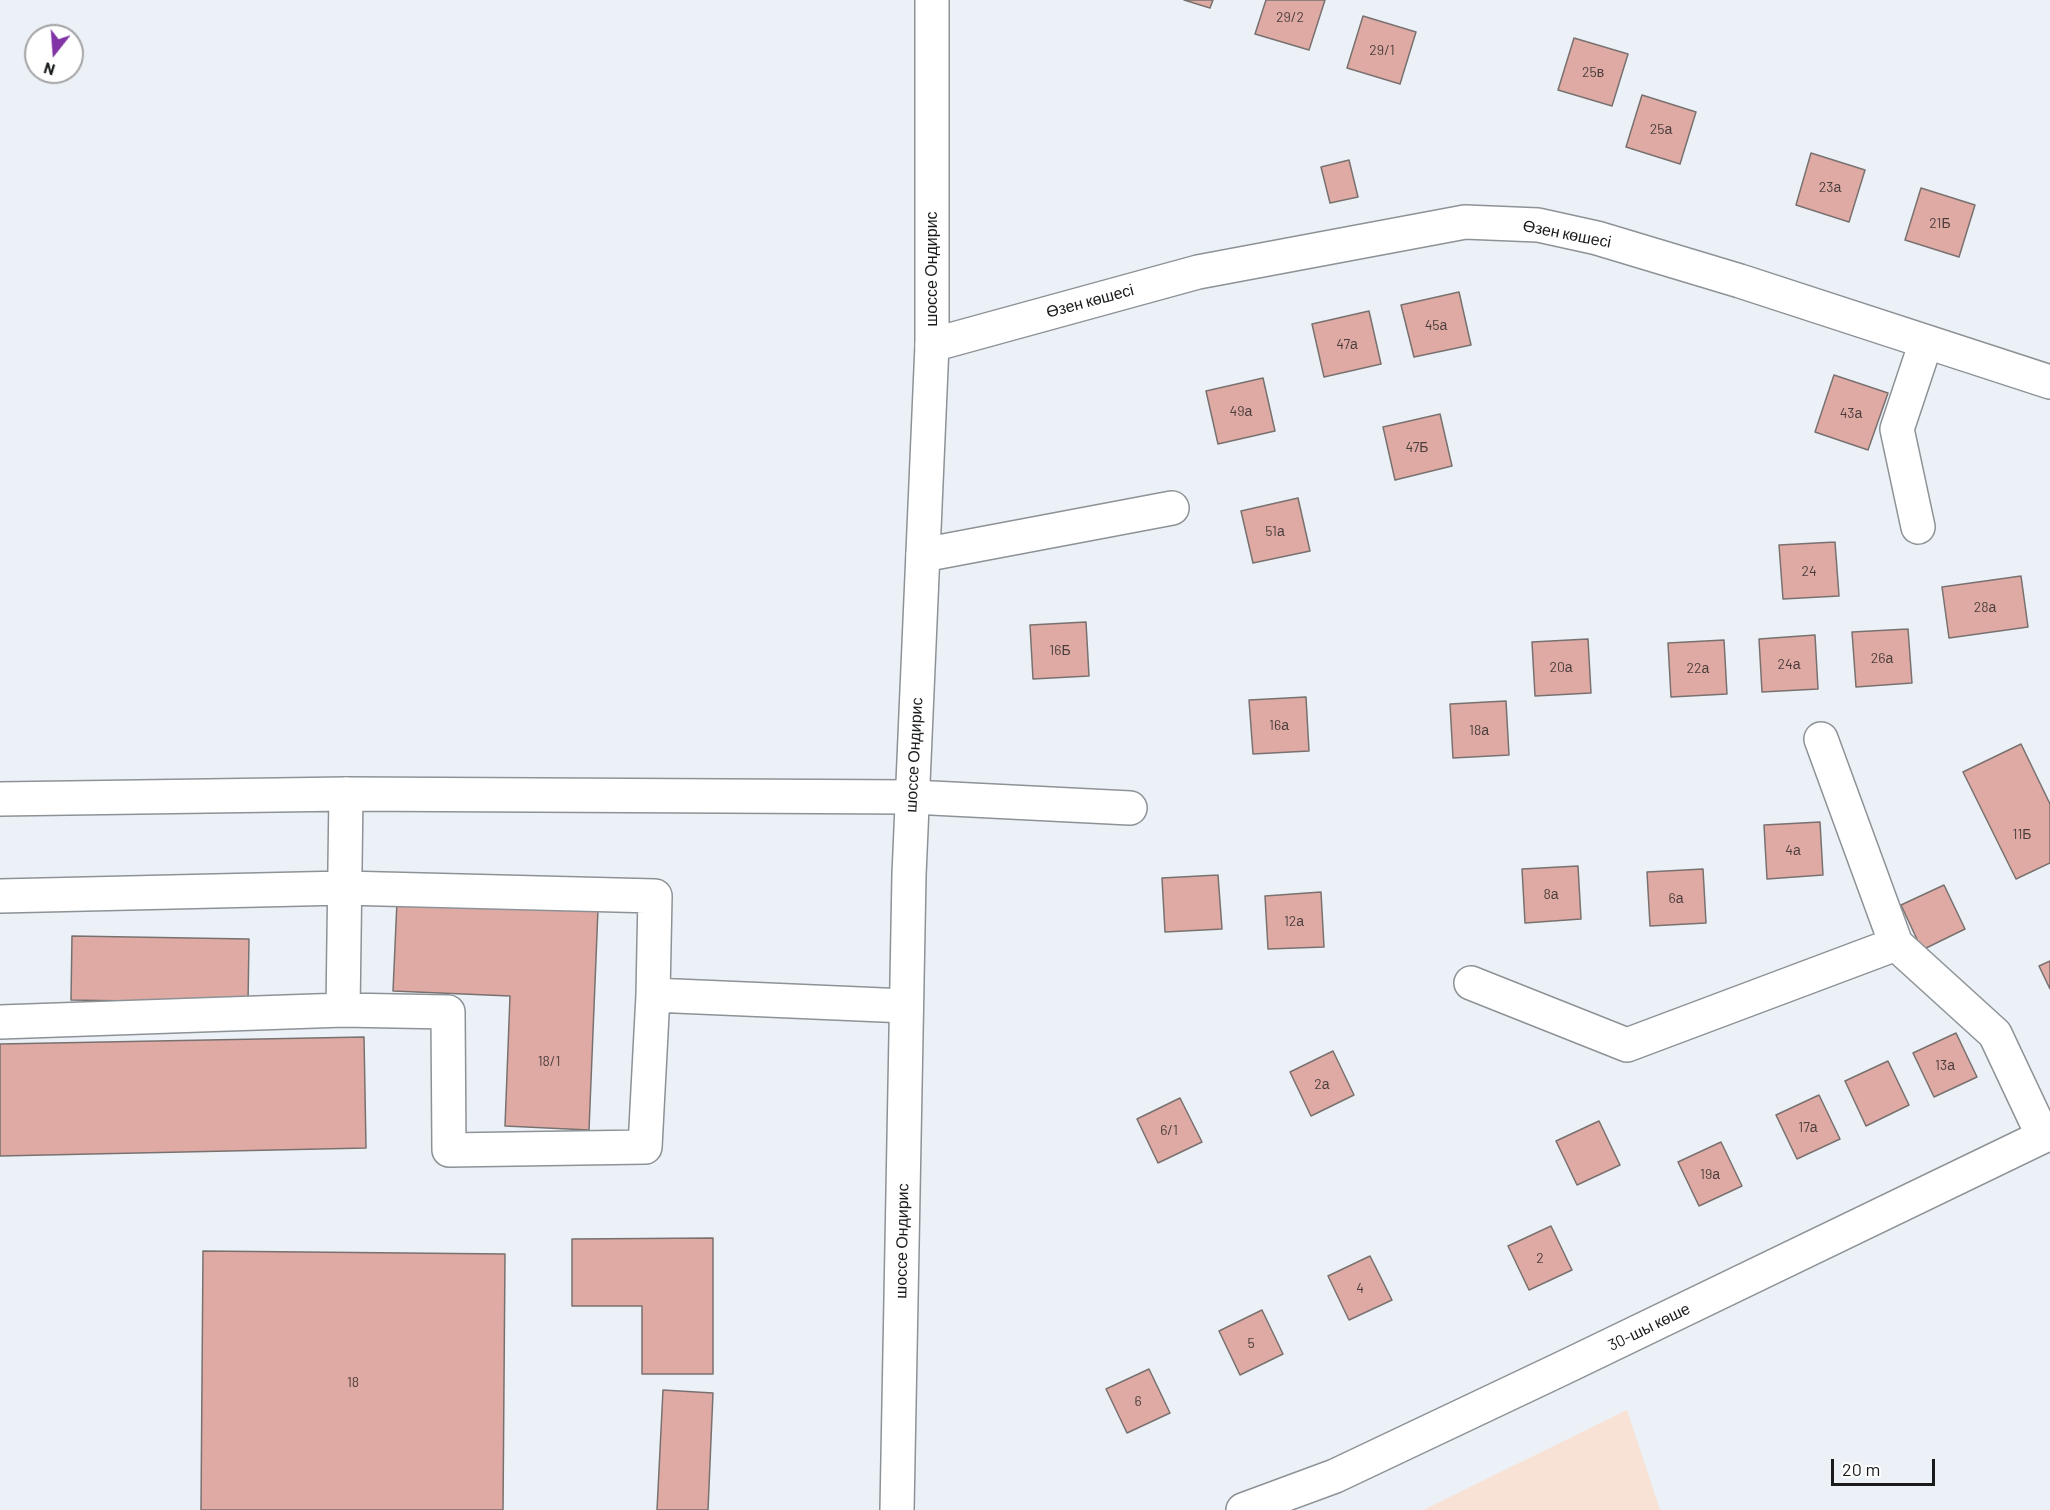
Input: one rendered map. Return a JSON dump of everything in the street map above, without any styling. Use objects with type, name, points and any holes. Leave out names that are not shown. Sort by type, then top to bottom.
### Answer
[{"type":"street","name":"шоссе Ондирис","points":[[897,1510],[912,797],[932,345],[932,0]]},
{"type":"street","name":"Өзен көшесі","points":[[932,345],[1198,272],[1466,222],[1538,225],[1597,238],[1740,281],[2050,382]]},
{"type":"street","points":[[1918,527],[1897,429],[1926,342]]},
{"type":"street","points":[[923,555],[1172,508]]},
{"type":"street","points":[[1821,739],[1896,944],[1995,1034],[2047,1134]]},
{"type":"street","points":[[343,1010],[346,794]]},
{"type":"street","points":[[0,799],[346,794],[912,797],[1130,808]]},
{"type":"street","points":[[0,896],[344,888],[655,896],[653,995],[645,1147],[449,1150],[448,1012],[343,1010],[0,1022]]},
{"type":"street","points":[[1471,983],[1627,1045],[1896,944]]},
{"type":"street","points":[[653,995],[906,1006]]},
{"type":"street","name":"30-шы көше","points":[[1243,1510],[1335,1476],[2047,1134]]},
{"type":"shaded area","points":[[1627,1410],[1660,1510],[1423,1510]]},
{"type":"building","points":[[1184,0],[1213,0],[1210,8]]},
{"type":"building","points":[[1266,0],[1325,0],[1309,50],[1255,34]]},
{"type":"building","points":[[1363,16],[1416,32],[1400,84],[1347,68]]},
{"type":"building","points":[[1574,38],[1628,54],[1612,106],[1558,90]]},
{"type":"building","points":[[1642,95],[1696,112],[1680,164],[1626,147]]},
{"type":"building","points":[[1811,153],[1865,170],[1849,222],[1796,205]]},
{"type":"building","points":[[1349,160],[1358,197],[1330,203],[1321,167]]},
{"type":"building","points":[[1921,188],[1975,205],[1959,257],[1905,240]]},
{"type":"building","points":[[1459,292],[1471,345],[1414,357],[1401,305]]},
{"type":"building","points":[[1369,311],[1381,364],[1324,377],[1312,324]]},
{"type":"building","points":[[1834,375],[1888,393],[1868,450],[1815,432]]},
{"type":"building","points":[[1263,378],[1275,431],[1218,444],[1206,391]]},
{"type":"building","points":[[1440,414],[1452,466],[1395,480],[1383,427]]},
{"type":"building","points":[[1298,498],[1310,551],[1253,563],[1241,511]]},
{"type":"building","points":[[1835,542],[1839,596],[1783,599],[1779,545]]},
{"type":"building","points":[[2021,576],[2028,627],[1949,638],[1942,587]]},
{"type":"building","points":[[1086,622],[1089,676],[1033,679],[1030,625]]},
{"type":"building","points":[[1908,629],[1912,683],[1856,687],[1852,632]]},
{"type":"building","points":[[1815,635],[1818,689],[1762,692],[1759,639]]},
{"type":"building","points":[[1588,639],[1591,693],[1535,696],[1532,642]]},
{"type":"building","points":[[1724,640],[1727,694],[1671,697],[1668,643]]},
{"type":"building","points":[[1306,697],[1309,751],[1253,754],[1249,700]]},
{"type":"building","points":[[1506,701],[1509,755],[1453,758],[1450,704]]},
{"type":"building","points":[[2021,744],[2050,804],[2050,863],[2016,879],[1963,772]]},
{"type":"building","points":[[1820,822],[1823,875],[1767,879],[1764,825]]},
{"type":"building","points":[[1578,866],[1581,919],[1525,923],[1522,869]]},
{"type":"building","points":[[1703,869],[1706,923],[1650,926],[1647,872]]},
{"type":"building","points":[[1218,875],[1222,929],[1165,932],[1162,878]]},
{"type":"building","points":[[1944,885],[1965,929],[1922,950],[1901,905]]},
{"type":"building","points":[[1321,892],[1324,947],[1268,949],[1265,896]]},
{"type":"building","points":[[397,901],[598,909],[589,1130],[505,1126],[510,996],[393,991]]},
{"type":"building","points":[[72,936],[249,939],[248,1003],[71,1000]]},
{"type":"building","points":[[2050,961],[2050,989],[2039,966]]},
{"type":"building","points":[[1956,1033],[1977,1077],[1934,1097],[1913,1053]]},
{"type":"building","points":[[364,1037],[366,1148],[0,1156],[0,1044]]},
{"type":"building","points":[[1333,1051],[1354,1095],[1311,1116],[1290,1072]]},
{"type":"building","points":[[1888,1061],[1909,1105],[1866,1126],[1845,1081]]},
{"type":"building","points":[[1819,1095],[1840,1139],[1797,1159],[1776,1115]]},
{"type":"building","points":[[1180,1098],[1202,1142],[1158,1163],[1137,1119]]},
{"type":"building","points":[[1599,1121],[1620,1165],[1577,1185],[1556,1141]]},
{"type":"building","points":[[1721,1142],[1742,1186],[1699,1206],[1678,1162]]},
{"type":"building","points":[[1551,1226],[1572,1270],[1529,1290],[1508,1246]]},
{"type":"building","points":[[713,1238],[713,1374],[642,1374],[642,1306],[572,1306],[572,1239]]},
{"type":"building","points":[[203,1251],[505,1254],[503,1510],[201,1510]]},
{"type":"building","points":[[1370,1256],[1392,1300],[1349,1320],[1328,1276]]},
{"type":"building","points":[[1262,1310],[1283,1354],[1240,1375],[1219,1331]]},
{"type":"building","points":[[1149,1369],[1170,1413],[1127,1433],[1106,1389]]},
{"type":"building","points":[[663,1390],[713,1393],[708,1510],[657,1510]]}]
